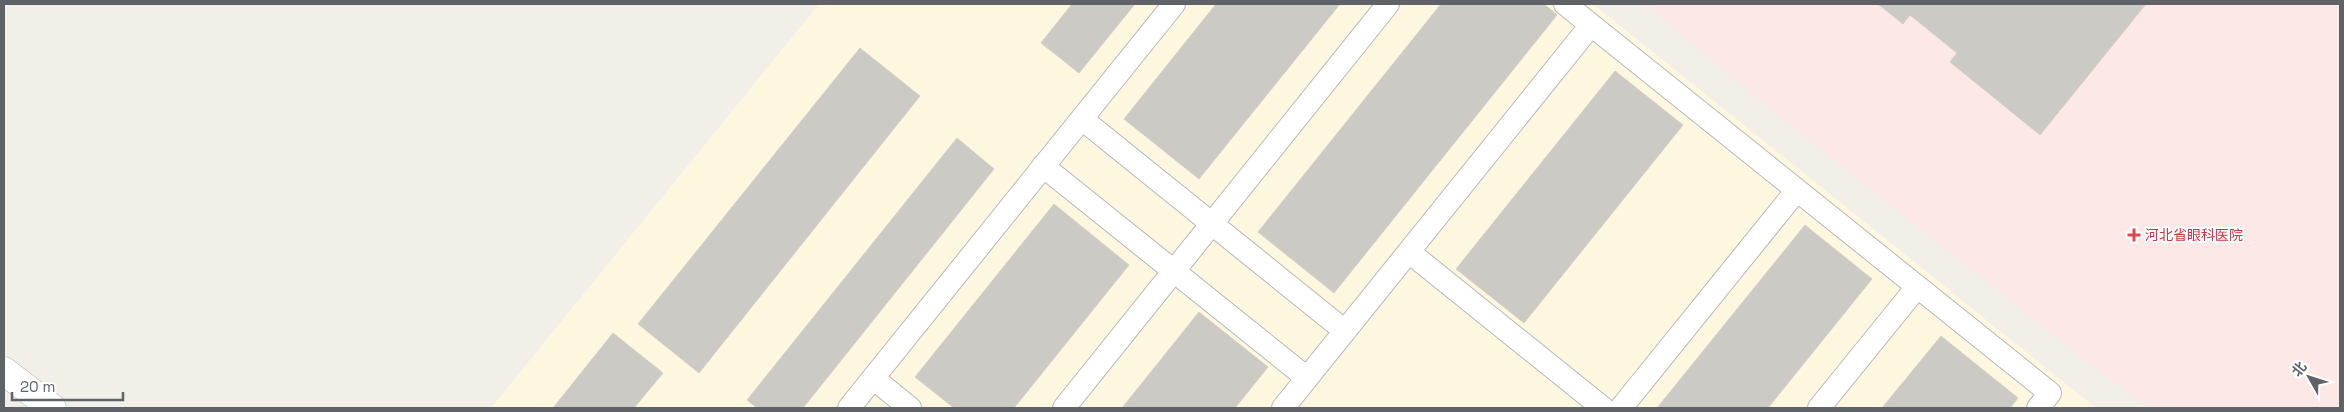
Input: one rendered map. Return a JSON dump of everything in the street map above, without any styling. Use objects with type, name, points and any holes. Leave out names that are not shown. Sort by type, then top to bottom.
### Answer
[{"type":"street","points":[[4,370],[52,408]]},
{"type":"lane","points":[[849,408],[1174,4]]},
{"type":"lane","points":[[1064,408],[1388,4]]},
{"type":"lane","points":[[1565,4],[2050,394],[2038,408]]},
{"type":"lane","points":[[1283,408],[1591,25]]},
{"type":"lane","points":[[1082,119],[1345,331]]},
{"type":"lane","points":[[1043,166],[1307,378]]},
{"type":"lane","points":[[1621,408],[1797,190]]},
{"type":"lane","points":[[1409,252],[1603,408]]},
{"type":"lane","points":[[1820,408],[1917,286]]},
{"type":"lane","points":[[873,378],[910,408]]},
{"type":"shaded area","points":[[819,4],[1593,4],[2096,408],[491,408]]},
{"type":"shaded area","name":"河北省眼科医院","points":[[1645,4],[2340,4],[2340,408],[2150,408],[2080,356],[1776,114]]},
{"type":"building","points":[[1072,4],[1135,4],[1079,73],[1041,43]]},
{"type":"building","points":[[1216,4],[1340,4],[1199,179],[1124,119]]},
{"type":"building","points":[[1441,4],[1544,4],[1557,15],[1334,293],[1258,232]]},
{"type":"building","points":[[1878,4],[2146,4],[2040,135],[1950,62],[1957,53],[1910,15],[1903,24]]},
{"type":"building","points":[[860,48],[920,96],[699,373],[638,324]]},
{"type":"building","points":[[1615,71],[1683,125],[1524,323],[1456,269]]},
{"type":"building","points":[[957,138],[994,169],[803,408],[757,408],[747,400]]},
{"type":"building","points":[[1054,204],[1129,265],[1014,408],[954,408],[915,377]]},
{"type":"building","points":[[1805,225],[1872,279],[1768,408],[1657,408]]},
{"type":"building","points":[[1199,312],[1268,367],[1235,408],[1122,408]]},
{"type":"building","points":[[613,333],[663,373],[634,408],[553,408]]},
{"type":"building","points":[[1941,336],[2018,398],[2010,408],[1882,408]]},
{"type":"place","name":"河北省眼科医院","points":[[2134,235]]}]
